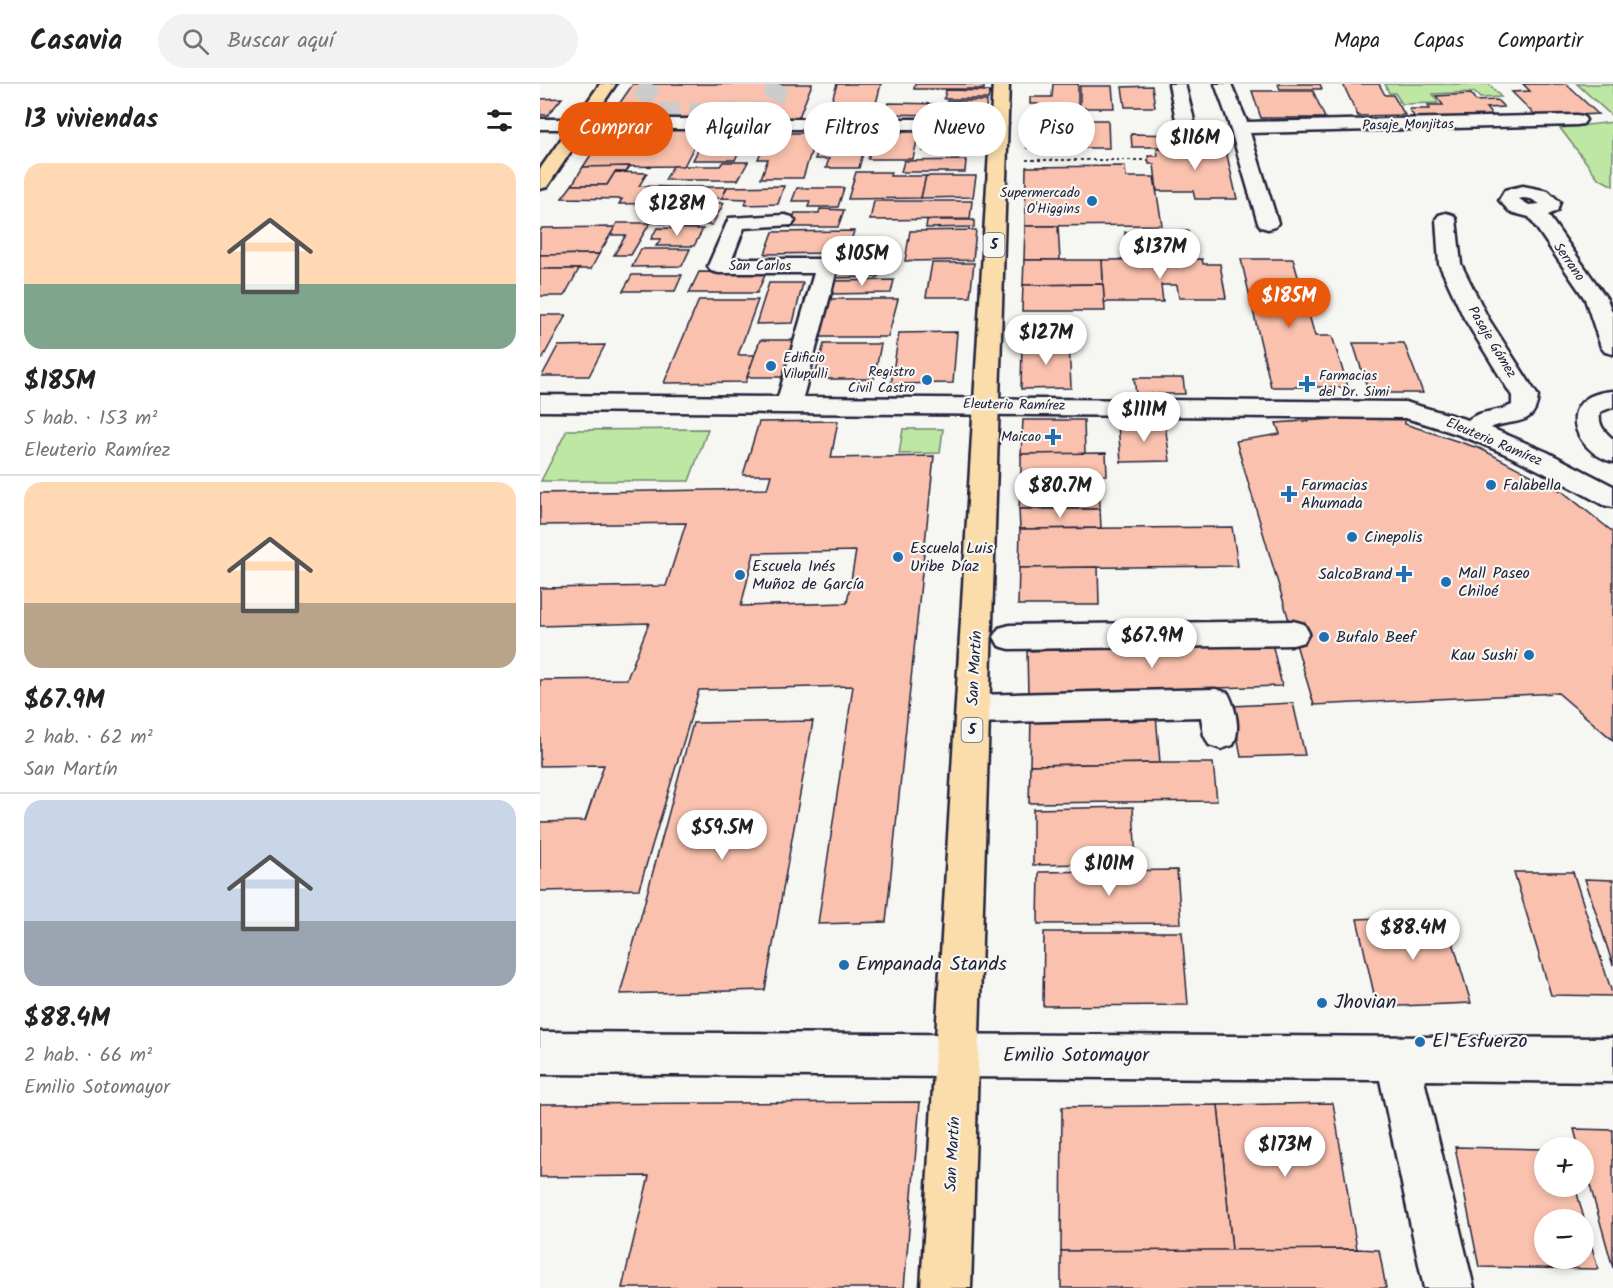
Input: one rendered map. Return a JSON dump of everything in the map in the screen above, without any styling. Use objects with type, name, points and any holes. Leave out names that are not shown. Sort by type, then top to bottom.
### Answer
[{"type":"highway","points":[[596,102],[608,84]]},
{"type":"highway","name":"San Martín","points":[[1000,102],[1001,84]]},
{"type":"highway","points":[[540,183],[559,156]]},
{"type":"highway","name":"San Martín","points":[[946,1288],[998,156]]},
{"type":"street","points":[[1176,84],[1185,120]]},
{"type":"street","points":[[1223,84],[1268,223]]},
{"type":"street","name":"Pasaje Monjitas","points":[[1239,128],[1577,120]]},
{"type":"street","points":[[540,124],[558,124]]},
{"type":"street","points":[[673,124],[912,124]]},
{"type":"street","name":"Serrano","points":[[1535,212],[1596,299],[1613,347]]},
{"type":"street","name":"Pasaje Gómez","points":[[1446,219],[1450,264],[1476,318],[1525,396],[1524,408],[1513,415],[1485,419],[1472,430]]},
{"type":"street","name":"San Carlos","points":[[785,222],[736,222],[718,266],[827,266],[789,404]]},
{"type":"street","points":[[1613,399],[1605,399],[1592,405],[1586,413],[1586,424],[1613,453]]},
{"type":"street","name":"Eleuterio Ramírez","points":[[540,403],[1405,410],[1472,430],[1613,498]]},
{"type":"street","points":[[1010,637],[1293,633]]},
{"type":"street","points":[[973,709],[1216,703],[1221,735]]},
{"type":"street","name":"Emilio Sotomayor","points":[[540,1053],[1613,1060]]},
{"type":"street","points":[[1397,1058],[1449,1288]]},
{"type":"path","points":[[998,160],[1148,160]]},
{"type":"green space","points":[[1385,84],[1489,84],[1501,97],[1480,98],[1474,92],[1433,94],[1438,103],[1402,104],[1395,93],[1389,93]]},
{"type":"green space","points":[[1577,84],[1613,84],[1613,117]]},
{"type":"green space","points":[[1613,122],[1613,186],[1598,178],[1560,128]]},
{"type":"green space","points":[[708,429],[689,481],[541,481],[567,430]]},
{"type":"green space","points":[[903,429],[943,429],[940,453],[899,454]]},
{"type":"building","points":[[633,84],[812,84],[797,122],[792,122],[792,102],[685,102],[685,123],[673,123],[673,102],[621,102]]},
{"type":"building","points":[[837,84],[881,84],[876,102],[831,102]]},
{"type":"building","points":[[915,84],[984,84],[984,89],[914,89]]},
{"type":"building","points":[[1053,84],[1078,84],[1078,102],[1030,102],[1030,97],[1052,97]]},
{"type":"building","points":[[1278,84],[1320,84],[1322,89],[1280,89]]},
{"type":"building","points":[[1343,84],[1379,84],[1385,95],[1393,95],[1405,115],[1358,116]]},
{"type":"building","points":[[1523,84],[1566,84],[1598,114],[1537,117],[1512,92],[1530,91]]},
{"type":"building","points":[[1080,86],[1112,86],[1114,108],[1095,108],[1095,102],[1080,102]]},
{"type":"building","points":[[1152,86],[1155,107],[1125,107],[1122,87]]},
{"type":"building","points":[[946,90],[990,91],[988,99],[944,99]]},
{"type":"building","points":[[1252,91],[1313,91],[1325,118],[1261,118]]},
{"type":"building","points":[[1471,94],[1476,101],[1497,100],[1504,107],[1486,108],[1494,117],[1459,119],[1457,117],[1415,118],[1409,109],[1430,109],[1428,105],[1443,105],[1436,96]]},
{"type":"building","points":[[562,98],[548,115],[540,115],[540,99]]},
{"type":"building","points":[[947,101],[987,101],[987,102]]},
{"type":"building","points":[[900,103],[912,103],[912,114],[900,114]]},
{"type":"building","points":[[1095,120],[1108,120],[1109,148],[1095,148]]},
{"type":"building","points":[[673,129],[685,129],[685,156],[689,156],[684,166],[583,167],[590,156],[673,156]]},
{"type":"building","points":[[900,132],[912,132],[913,159],[868,159],[869,156],[900,156]]},
{"type":"building","points":[[792,133],[804,133],[804,156],[810,156],[803,178],[761,178],[768,159],[758,159],[759,156],[792,156]]},
{"type":"building","points":[[1131,134],[1182,135],[1184,147],[1132,147]]},
{"type":"building","points":[[1188,142],[1224,142],[1237,199],[1195,199],[1193,191],[1157,191],[1154,164],[1149,164],[1148,156],[1158,156],[1157,149],[1189,149]]},
{"type":"building","points":[[695,156],[737,156],[735,160],[693,160]]},
{"type":"building","points":[[816,156],[862,156],[859,168],[826,168],[829,159],[815,159]]},
{"type":"building","points":[[966,160],[965,172],[901,172],[904,161]]},
{"type":"building","points":[[723,162],[748,162],[738,180],[665,180],[673,166],[720,166]]},
{"type":"building","points":[[630,166],[626,172],[615,172],[607,185],[572,185],[583,167]]},
{"type":"building","name":"Supermercado O'Higgins","points":[[1125,166],[1126,177],[1154,177],[1162,225],[1025,226],[1026,167]]},
{"type":"building","points":[[615,172],[647,173],[639,186],[674,187],[665,203],[619,204],[622,199],[562,198],[572,185],[607,185]]},
{"type":"building","points":[[856,172],[891,172],[890,176],[926,176],[921,198],[848,199]]},
{"type":"building","points":[[926,176],[976,176],[973,197],[921,198]]},
{"type":"building","points":[[784,186],[778,204],[745,205],[747,199],[722,198],[727,187]]},
{"type":"building","points":[[674,187],[727,187],[722,198],[687,199],[683,202],[665,203]]},
{"type":"building","points":[[797,188],[844,188],[838,207],[808,207],[810,201],[792,201]]},
{"type":"building","points":[[874,201],[972,201],[970,219],[870,220]]},
{"type":"building","points":[[683,202],[724,203],[712,225],[650,223],[656,210],[679,210]]},
{"type":"building","points":[[820,209],[844,210],[838,227],[789,227],[795,213],[819,213]]},
{"type":"building","points":[[927,220],[974,220],[974,227],[926,228]]},
{"type":"building","points":[[617,223],[650,223],[631,255],[614,255],[626,235],[610,235]]},
{"type":"building","points":[[1025,226],[1058,226],[1060,260],[1024,260]]},
{"type":"building","points":[[615,227],[599,254],[540,255],[542,228]]},
{"type":"building","points":[[657,228],[703,229],[694,246],[656,246],[661,239],[651,239]]},
{"type":"building","points":[[976,230],[973,260],[905,261],[910,231]]},
{"type":"building","points":[[854,231],[850,244],[835,244],[832,253],[765,254],[773,232]]},
{"type":"building","points":[[1188,231],[1192,251],[1148,251],[1146,240],[1125,240],[1125,232]]},
{"type":"building","points":[[883,243],[878,277],[827,278],[832,253],[848,253],[850,244]]},
{"type":"building","points":[[641,249],[690,249],[682,266],[632,267]]},
{"type":"building","points":[[599,254],[591,269],[540,269],[540,255]]},
{"type":"building","points":[[1202,259],[1203,264],[1220,264],[1226,298],[1179,298],[1177,285],[1161,285],[1163,302],[1104,302],[1102,260]]},
{"type":"building","points":[[1241,259],[1293,259],[1315,336],[1332,336],[1348,387],[1271,387]]},
{"type":"building","points":[[1024,260],[1102,260],[1103,284],[1023,285]]},
{"type":"building","points":[[932,263],[974,263],[970,297],[926,297]]},
{"type":"building","points":[[540,269],[579,269],[564,296],[540,296]]},
{"type":"building","points":[[699,272],[766,273],[757,293],[689,293]]},
{"type":"building","points":[[632,275],[682,275],[675,291],[623,291]]},
{"type":"building","points":[[894,280],[891,293],[829,294],[832,281]]},
{"type":"building","points":[[769,283],[803,283],[793,323],[756,324]]},
{"type":"building","points":[[1103,284],[1105,311],[1022,311],[1023,285]]},
{"type":"building","points":[[831,299],[898,299],[888,337],[819,337]]},
{"type":"building","points":[[699,300],[758,300],[738,355],[755,355],[746,382],[664,383]]},
{"type":"building","points":[[540,315],[566,315],[542,359],[540,359]]},
{"type":"building","points":[[1068,318],[1069,342],[1022,343],[1023,319]]},
{"type":"building","points":[[957,332],[953,383],[891,384],[899,333]]},
{"type":"building","name":"Edificio Vilupulli","points":[[760,340],[798,340],[787,377],[747,377]]},
{"type":"building","points":[[1069,342],[1071,388],[1021,389],[1022,343]]},
{"type":"building","points":[[1353,343],[1404,343],[1423,393],[1369,393]]},
{"type":"building","points":[[824,344],[881,344],[874,379],[814,379]]},
{"type":"building","points":[[605,345],[589,376],[542,376],[558,346]]},
{"type":"building","points":[[1134,378],[1183,378],[1185,394],[1136,394]]},
{"type":"building","name":"Mall Paseo Chiloé","points":[[1404,414],[1405,424],[1481,449],[1563,492],[1613,532],[1613,740],[1558,693],[1314,705],[1236,441],[1280,434],[1276,423]]},
{"type":"building","name":"Maicao","points":[[1023,420],[1084,420],[1085,454],[1021,454]]},
{"type":"building","points":[[838,421],[831,458],[934,456],[886,922],[818,924],[853,686],[699,690],[639,889],[540,891],[540,822],[585,821],[604,765],[540,766],[540,680],[627,679],[649,623],[540,626],[540,588],[666,586],[686,523],[540,525],[540,493],[767,489],[771,475],[743,475],[759,422]],"holes":[[[856,551],[847,603],[741,606],[754,553]]]},
{"type":"building","points":[[1165,424],[1170,461],[1121,462],[1118,425]]},
{"type":"building","points":[[1106,453],[1107,475],[1021,476],[1021,454]]},
{"type":"building","points":[[1099,475],[1100,509],[1019,509],[1021,476]]},
{"type":"building","points":[[1019,509],[1100,509],[1101,528],[1020,529]]},
{"type":"building","points":[[1232,527],[1238,566],[1019,568],[1020,529]]},
{"type":"building","points":[[1098,567],[1099,605],[1018,605],[1019,568]]},
{"type":"building","points":[[1272,643],[1282,686],[1028,694],[1027,651]]},
{"type":"building","points":[[1293,703],[1305,755],[1241,757],[1232,706]]},
{"type":"building","points":[[1156,715],[1160,763],[1030,765],[1031,716]]},
{"type":"building","points":[[813,721],[765,990],[620,994],[693,723]]},
{"type":"building","points":[[1213,763],[1217,801],[1029,803],[1030,765]]},
{"type":"building","points":[[1133,807],[1136,863],[1033,865],[1033,809]]},
{"type":"building","points":[[1177,870],[1181,923],[1038,924],[1039,872]]},
{"type":"building","points":[[1514,872],[1573,872],[1613,996],[1551,995]]},
{"type":"building","points":[[1585,879],[1613,880],[1613,965]]},
{"type":"building","points":[[1445,915],[1471,1003],[1377,1007],[1357,919]]},
{"type":"building","points":[[1044,932],[1182,932],[1188,1005],[1043,1006]]},
{"type":"building","points":[[920,1102],[904,1288],[622,1288],[649,1176],[540,1177],[540,1104]]},
{"type":"building","points":[[1333,1103],[1357,1249],[1232,1251],[1218,1105]]},
{"type":"building","points":[[1218,1105],[1232,1251],[1061,1251],[1062,1107]]},
{"type":"building","points":[[1574,1129],[1613,1130],[1613,1268],[1593,1197],[1594,1137],[1576,1137]]},
{"type":"building","points":[[1455,1147],[1534,1149],[1534,1197],[1578,1197],[1581,1209],[1534,1209],[1534,1268],[1479,1267]]},
{"type":"building","points":[[1379,1250],[1386,1288],[1061,1288],[1061,1251]]},
{"type":"building","points":[[1594,1255],[1598,1269],[1594,1269]]},
{"type":"tunnel","points":[[652,84],[634,113],[767,112],[779,84]]},
{"type":"place","name":"Supermercado O'Higgins","points":[[1092,201]]},
{"type":"place","name":"Edificio Vilupulli","points":[[771,366]]},
{"type":"place","name":"Registro Civil Castro","points":[[927,380]]},
{"type":"place","name":"Farmacias del Dr. Simi","points":[[1307,384]]},
{"type":"place","name":"Maicao","points":[[1053,437]]},
{"type":"place","name":"Falabella","points":[[1491,485]]},
{"type":"place","name":"Farmacias Ahumada","points":[[1289,494]]},
{"type":"place","name":"Cinepolis","points":[[1352,537]]},
{"type":"place","name":"Escuela Luis Uribe Díaz","points":[[898,557]]},
{"type":"place","name":"SalcoBrand","points":[[1404,574]]},
{"type":"place","name":"Escuela Inés Muñoz de García","points":[[740,575]]},
{"type":"place","name":"Mall Paseo Chiloé","points":[[1446,582]]},
{"type":"place","name":"Bufalo Beef","points":[[1324,637]]},
{"type":"place","name":"Kau Sushi","points":[[1529,655]]},
{"type":"place","name":"Empanada Stands","points":[[844,965]]},
{"type":"place","name":"Jhovian","points":[[1322,1003]]},
{"type":"place","name":"El Esfuerzo","points":[[1420,1042]]}]
